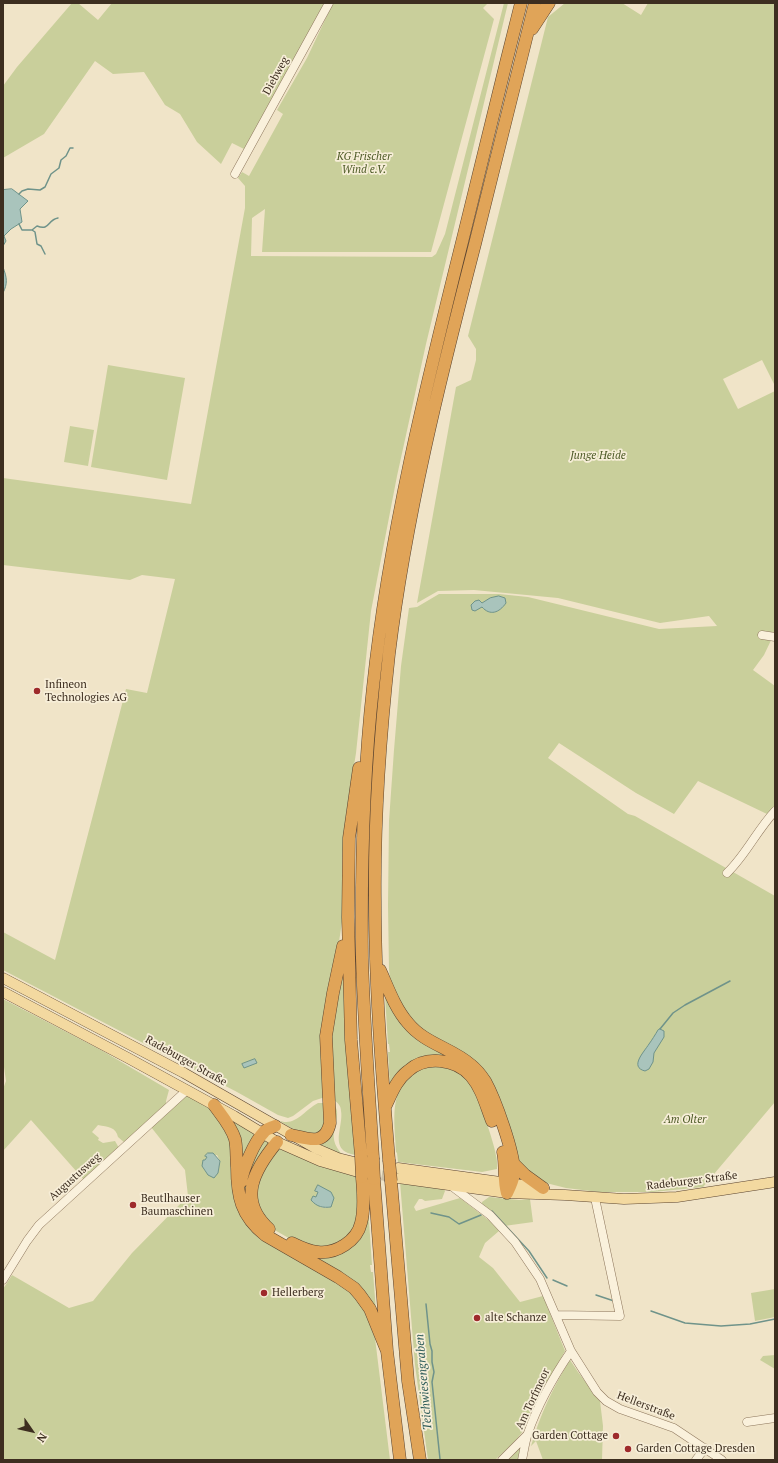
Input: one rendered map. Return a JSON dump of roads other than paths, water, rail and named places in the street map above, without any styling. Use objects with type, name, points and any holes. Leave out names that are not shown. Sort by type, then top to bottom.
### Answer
[{"type":"highway","points":[[513,35],[515,3]]},
{"type":"highway","points":[[277,1142],[269,1152],[254,1178],[251,1191],[252,1203],[255,1212],[261,1222],[270,1230],[298,1246],[318,1252],[339,1248],[352,1239],[361,1225],[363,1217],[363,1169],[373,1158],[364,1016],[362,849],[368,741],[373,686],[387,580],[406,475],[428,379],[498,99],[520,3]]},
{"type":"highway","points":[[420,1460],[408,1381],[394,1172],[385,1108],[375,902],[377,788],[385,689],[396,604],[411,514],[431,420],[535,3]]},
{"type":"highway","points":[[524,47],[534,26],[549,3]]},
{"type":"highway","points":[[368,741],[361,757],[351,817],[348,862],[351,1040],[363,1169],[400,1460]]},
{"type":"highway","points":[[291,1135],[314,1140],[324,1136],[330,1123],[326,1036],[348,917]]},
{"type":"highway","points":[[377,963],[392,999],[408,1024],[420,1035],[435,1045],[464,1059],[478,1072],[491,1094],[506,1137],[513,1163],[514,1175],[507,1187]]},
{"type":"highway","points":[[385,1108],[397,1083],[408,1070],[421,1063],[437,1060],[459,1066],[465,1070],[478,1085],[501,1146],[507,1187]]},
{"type":"highway","points":[[214,1105],[227,1122],[234,1138],[236,1148],[238,1193],[246,1216],[261,1232],[282,1246],[338,1277],[360,1294],[370,1310],[387,1351]]},
{"type":"highway","points":[[240,1201],[244,1169],[252,1150],[262,1134],[275,1126]]},
{"type":"highway","points":[[513,1163],[525,1176],[543,1188]]},
{"type":"main road","name":"Radeburger Straße","points":[[3,978],[184,1073],[291,1135],[363,1169]]},
{"type":"main road","points":[[3,992],[187,1090],[277,1142],[320,1161],[363,1169]]},
{"type":"main road","name":"Radeburger Straße","points":[[394,1172],[450,1185],[543,1188],[565,1194],[595,1198],[624,1199],[677,1197],[775,1182]]},
{"type":"main road","name":"Radeburger Straße","points":[[394,1172],[507,1187],[551,1195],[565,1194]]},
{"type":"street","name":"Diebweg","points":[[235,174],[240,159],[329,3]]},
{"type":"street","points":[[762,635],[775,637]]},
{"type":"street","points":[[727,873],[735,866],[764,823],[775,810]]},
{"type":"street","points":[[174,1101],[176,1092],[175,1084]]},
{"type":"street","name":"Augustusweg","points":[[3,1280],[26,1241],[39,1225],[187,1090]]},
{"type":"street","name":"Hellerstraße","points":[[450,1185],[495,1219],[515,1242],[540,1279],[571,1351],[597,1392],[610,1404],[674,1428],[722,1460]]},
{"type":"street","points":[[556,1316],[620,1316],[595,1198]]},
{"type":"street","name":"Am Torfmoor","points":[[522,1460],[528,1433],[556,1373],[571,1351]]},
{"type":"street","points":[[747,1422],[775,1418]]},
{"type":"street","points":[[502,1460],[528,1433]]},
{"type":"street","points":[[696,1460],[705,1448]]},
{"type":"water","points":[[12,189],[28,201],[20,209],[22,222],[11,229],[4,236],[6,241],[3,246],[3,190]]},
{"type":"water","points":[[3,267],[6,286],[3,293]]},
{"type":"water","points":[[499,596],[505,598],[506,603],[497,611],[488,612],[482,607],[475,611],[472,610],[471,605],[475,601],[479,600],[482,603],[490,598]]},
{"type":"water","points":[[660,1029],[664,1031],[664,1037],[654,1053],[653,1062],[649,1069],[645,1071],[640,1069],[638,1063],[641,1055]]},
{"type":"water","points":[[255,1059],[257,1063],[244,1068],[242,1064]]},
{"type":"water","points":[[208,1153],[213,1153],[220,1161],[218,1173],[214,1178],[208,1175],[202,1166],[203,1160],[205,1160],[207,1157],[205,1156]]},
{"type":"water","points":[[318,1185],[331,1192],[334,1198],[331,1207],[320,1206],[311,1200],[313,1196],[316,1197],[318,1192],[315,1191]]},
{"type":"waterway","points":[[19,194],[28,189],[40,190],[45,187],[51,174],[59,168],[61,160],[66,156],[70,148],[73,148]]},
{"type":"waterway","points":[[32,230],[37,226],[44,227],[54,219],[58,218]]},
{"type":"waterway","points":[[19,224],[22,230],[32,230],[35,232],[37,244],[41,246],[45,254]]},
{"type":"waterway","points":[[660,1029],[673,1013],[730,981]]},
{"type":"waterway","points":[[492,1211],[529,1251],[547,1278]]},
{"type":"waterway","points":[[431,1213],[449,1217],[459,1224],[481,1215]]},
{"type":"waterway","points":[[553,1280],[567,1286]]},
{"type":"waterway","points":[[596,1295],[614,1301]]},
{"type":"waterway","name":"Teichwiesengraben","points":[[426,1304],[434,1372],[432,1382],[440,1459]]},
{"type":"waterway","points":[[651,1311],[685,1323],[721,1326],[750,1324],[775,1319]]},
{"type":"tunnel","points":[[367,1173],[398,1178]]},
{"type":"place","name":"Infineon Technologies AG","points":[[37,691]]},
{"type":"place","name":"Beutlhauser Baumaschinen","points":[[133,1205]]},
{"type":"place","name":"Hellerberg","points":[[264,1293]]},
{"type":"place","name":"alte Schanze","points":[[477,1318]]},
{"type":"place","name":"Garden Cottage","points":[[616,1436]]},
{"type":"place","name":"Garden Cottage Dresden","points":[[628,1449]]},
{"type":"park label","name":"KG Frischer Wind e.V.","points":[[364,163]]},
{"type":"park label","name":"Junge Heide","points":[[598,456]]},
{"type":"park label","name":"Am Olter","points":[[685,1120]]}]
